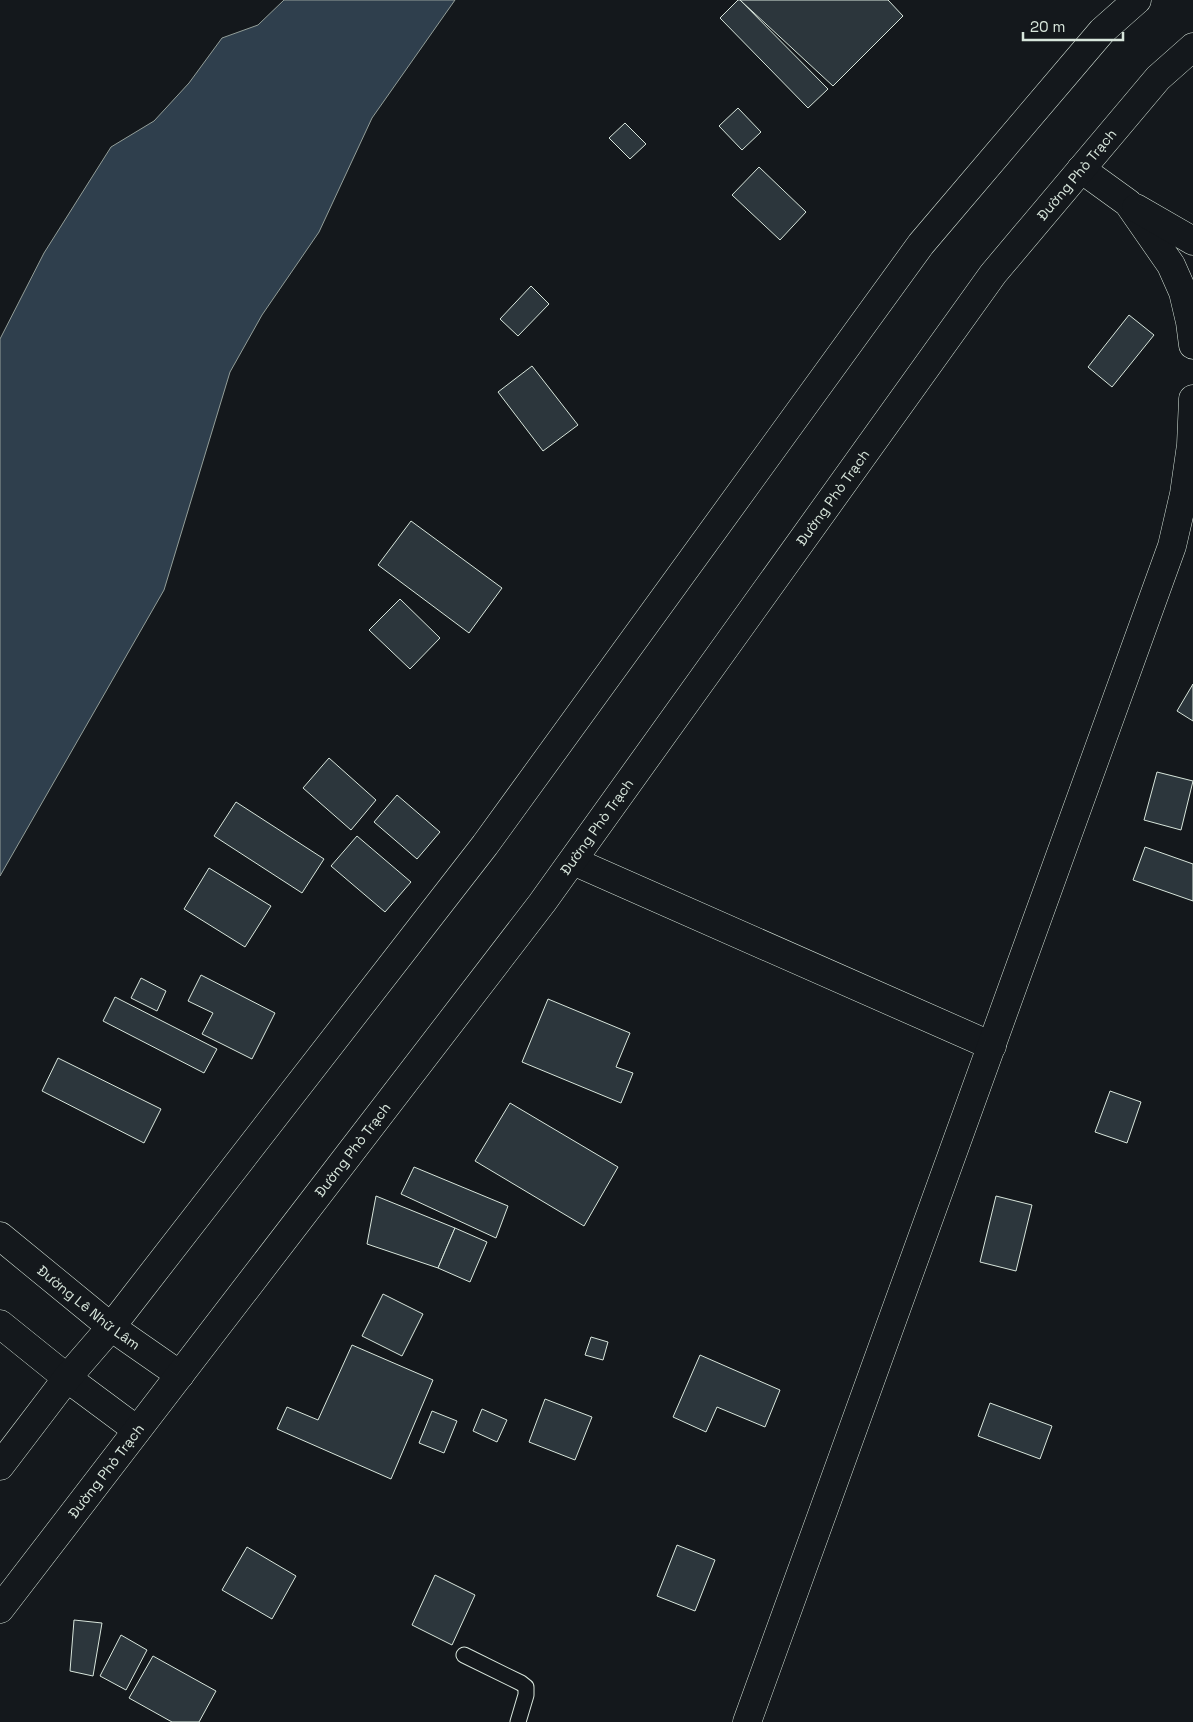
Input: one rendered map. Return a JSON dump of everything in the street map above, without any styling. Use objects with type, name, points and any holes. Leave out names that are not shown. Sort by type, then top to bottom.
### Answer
[{"type":"main road","points":[[0,1466],[67,1378],[111,1327],[485,845],[921,244],[1102,31],[1137,0]]},
{"type":"main road","name":"Đường Phò Trạch","points":[[0,1610],[572,861],[993,274],[1158,78],[1193,47]]},
{"type":"main road","points":[[1081,169],[1128,203],[1193,241]]},
{"type":"main road","points":[[1128,203],[1171,265],[1183,292],[1193,345]]},
{"type":"main road","points":[[747,1722],[1172,546],[1184,494],[1191,445],[1193,398]]},
{"type":"main road","points":[[572,861],[992,1046]]},
{"type":"main road","name":"Đường Lê Nhữ Lâm","points":[[0,1236],[111,1327],[180,1376]]},
{"type":"main road","points":[[0,1324],[67,1378],[137,1430]]},
{"type":"lane","points":[[464,1655],[526,1687],[526,1695],[518,1722]]},
{"type":"water","points":[[284,0],[455,0],[372,118],[319,232],[262,315],[230,372],[164,590],[0,876],[0,339],[44,253],[111,147],[154,121],[189,83],[222,38],[258,25]]},
{"type":"building","points":[[738,0],[828,89],[808,108],[720,18]]},
{"type":"building","points":[[740,0],[888,0],[903,16],[833,86]]},
{"type":"building","points":[[738,108],[761,132],[742,150],[719,126]]},
{"type":"building","points":[[625,123],[646,144],[630,159],[609,138]]},
{"type":"building","points":[[759,167],[806,212],[780,240],[732,195]]},
{"type":"building","points":[[531,286],[549,304],[518,336],[500,319]]},
{"type":"building","points":[[1129,315],[1154,335],[1112,387],[1088,367]]},
{"type":"building","points":[[532,366],[578,425],[543,451],[498,392]]},
{"type":"building","points":[[411,521],[502,588],[469,633],[378,565]]},
{"type":"building","points":[[400,599],[440,638],[410,669],[369,630]]},
{"type":"building","points":[[1193,684],[1193,721],[1177,711]]},
{"type":"building","points":[[329,758],[376,800],[351,830],[303,788]]},
{"type":"building","points":[[1157,772],[1193,781],[1181,830],[1144,820]]},
{"type":"building","points":[[397,795],[440,832],[417,859],[374,822]]},
{"type":"building","points":[[236,802],[324,859],[302,893],[214,836]]},
{"type":"building","points":[[357,836],[411,882],[385,912],[331,866]]},
{"type":"building","points":[[1145,847],[1193,864],[1193,901],[1133,880]]},
{"type":"building","points":[[209,868],[271,906],[245,947],[184,909]]},
{"type":"building","points":[[201,975],[275,1013],[252,1059],[202,1034],[213,1013],[188,1001]]},
{"type":"building","points":[[141,978],[166,991],[157,1011],[131,998]]},
{"type":"building","points":[[115,997],[217,1049],[204,1073],[103,1021]]},
{"type":"building","points":[[548,999],[630,1033],[616,1067],[633,1073],[621,1103],[522,1062]]},
{"type":"building","points":[[58,1058],[161,1109],[144,1143],[42,1091]]},
{"type":"building","points":[[1110,1091],[1141,1102],[1127,1143],[1095,1132]]},
{"type":"building","points":[[510,1103],[618,1167],[584,1226],[475,1161]]},
{"type":"building","points":[[414,1167],[508,1206],[496,1238],[401,1194]]},
{"type":"building","points":[[376,1196],[455,1228],[438,1268],[367,1244]]},
{"type":"building","points":[[996,1196],[1032,1205],[1016,1271],[980,1262]]},
{"type":"building","points":[[455,1228],[487,1242],[470,1282],[438,1268]]},
{"type":"building","points":[[383,1294],[423,1314],[402,1356],[362,1336]]},
{"type":"building","points":[[591,1337],[608,1342],[603,1360],[585,1355]]},
{"type":"building","points":[[352,1345],[433,1380],[391,1479],[277,1429],[287,1407],[318,1420]]},
{"type":"building","points":[[700,1355],[780,1390],[765,1427],[717,1407],[706,1432],[673,1417]]},
{"type":"building","points":[[545,1399],[592,1417],[575,1460],[529,1442]]},
{"type":"building","points":[[990,1403],[1052,1426],[1040,1459],[978,1436]]},
{"type":"building","points":[[482,1409],[507,1420],[497,1442],[473,1431]]},
{"type":"building","points":[[432,1411],[457,1421],[444,1453],[419,1443]]},
{"type":"building","points":[[677,1545],[715,1560],[695,1611],[657,1596]]},
{"type":"building","points":[[247,1547],[296,1576],[272,1619],[222,1590]]},
{"type":"building","points":[[435,1575],[475,1595],[452,1645],[412,1625]]},
{"type":"building","points":[[74,1620],[102,1623],[93,1676],[70,1671]]},
{"type":"building","points":[[121,1635],[147,1650],[126,1690],[100,1676]]},
{"type":"building","points":[[153,1656],[216,1691],[199,1722],[172,1722],[129,1698]]}]
